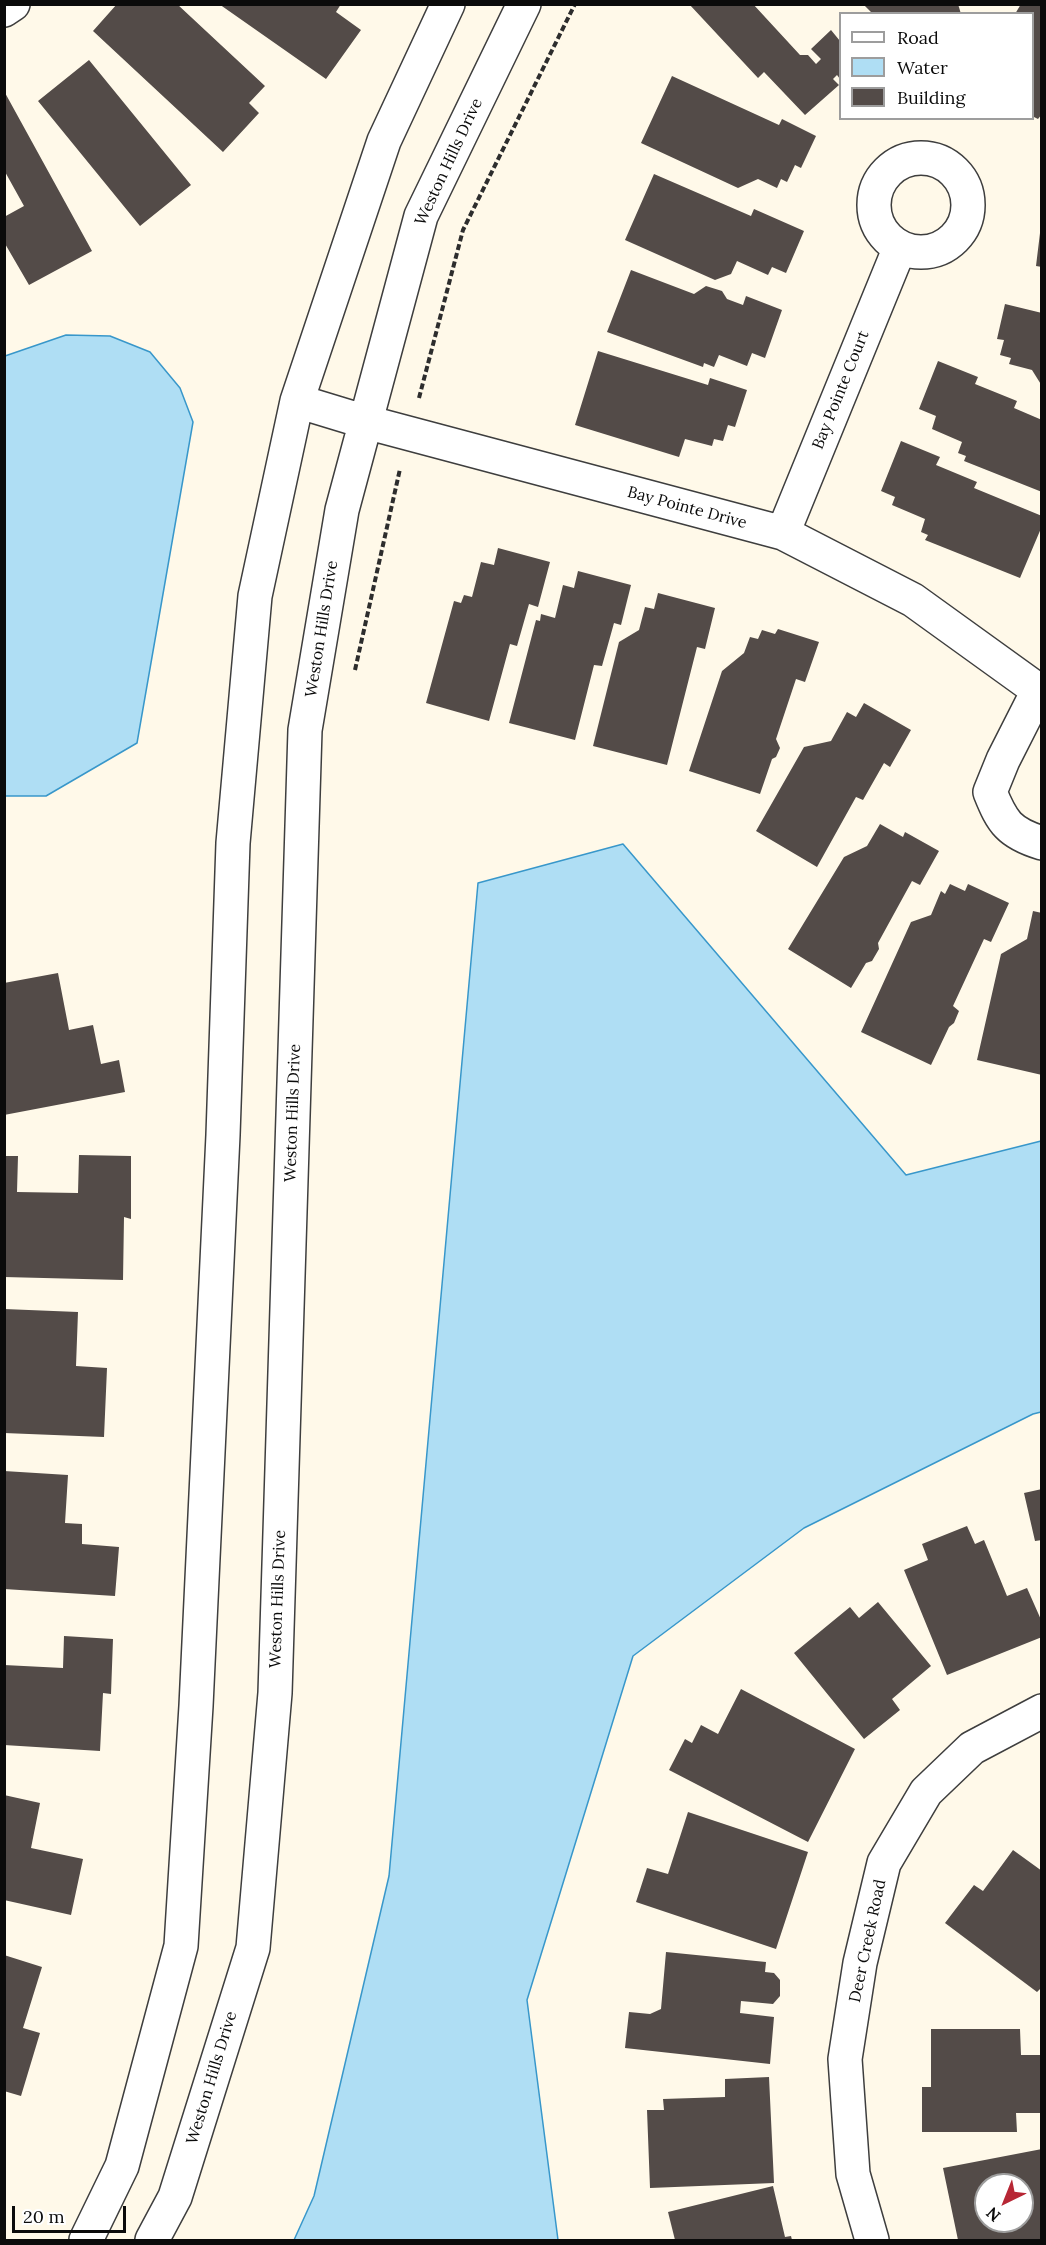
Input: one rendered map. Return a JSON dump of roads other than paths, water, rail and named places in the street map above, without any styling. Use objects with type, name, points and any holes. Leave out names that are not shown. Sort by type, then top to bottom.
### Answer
[{"type":"street","points":[[4,10],[13,4]]},
{"type":"street","points":[[86,2241],[122,2166],[181,1946],[196,1706],[223,1135],[233,843],[255,596],[297,401],[384,141],[448,4]]},
{"type":"street","name":"Weston Hills Drive","points":[[152,2241],[175,2196],[253,1948],[275,1693],[305,730],[342,510],[421,216],[524,4]]},
{"type":"street","name":"Bay Pointe Court","points":[[783,533],[900,248]]},
{"type":"street","name":"Bay Pointe Drive","points":[[297,401],[410,434],[783,533],[914,600],[1040,692]]},
{"type":"street","points":[[1040,692],[1003,760],[990,792],[1000,816],[1019,835],[1041,843]]},
{"type":"street","name":"Deer Creek Road","points":[[872,2241],[853,2174],[845,2059],[861,1963],[884,1863],[926,1792],[972,1748],[1041,1711]]},
{"type":"water","points":[[66,335],[110,336],[150,352],[180,388],[193,422],[137,743],[46,796],[5,796],[5,356]]},
{"type":"water","points":[[623,844],[906,1175],[1041,1141],[1041,1412],[804,1528],[633,1656],[527,2000],[558,2240],[294,2240],[314,2196],[389,1876],[478,883]]}]
